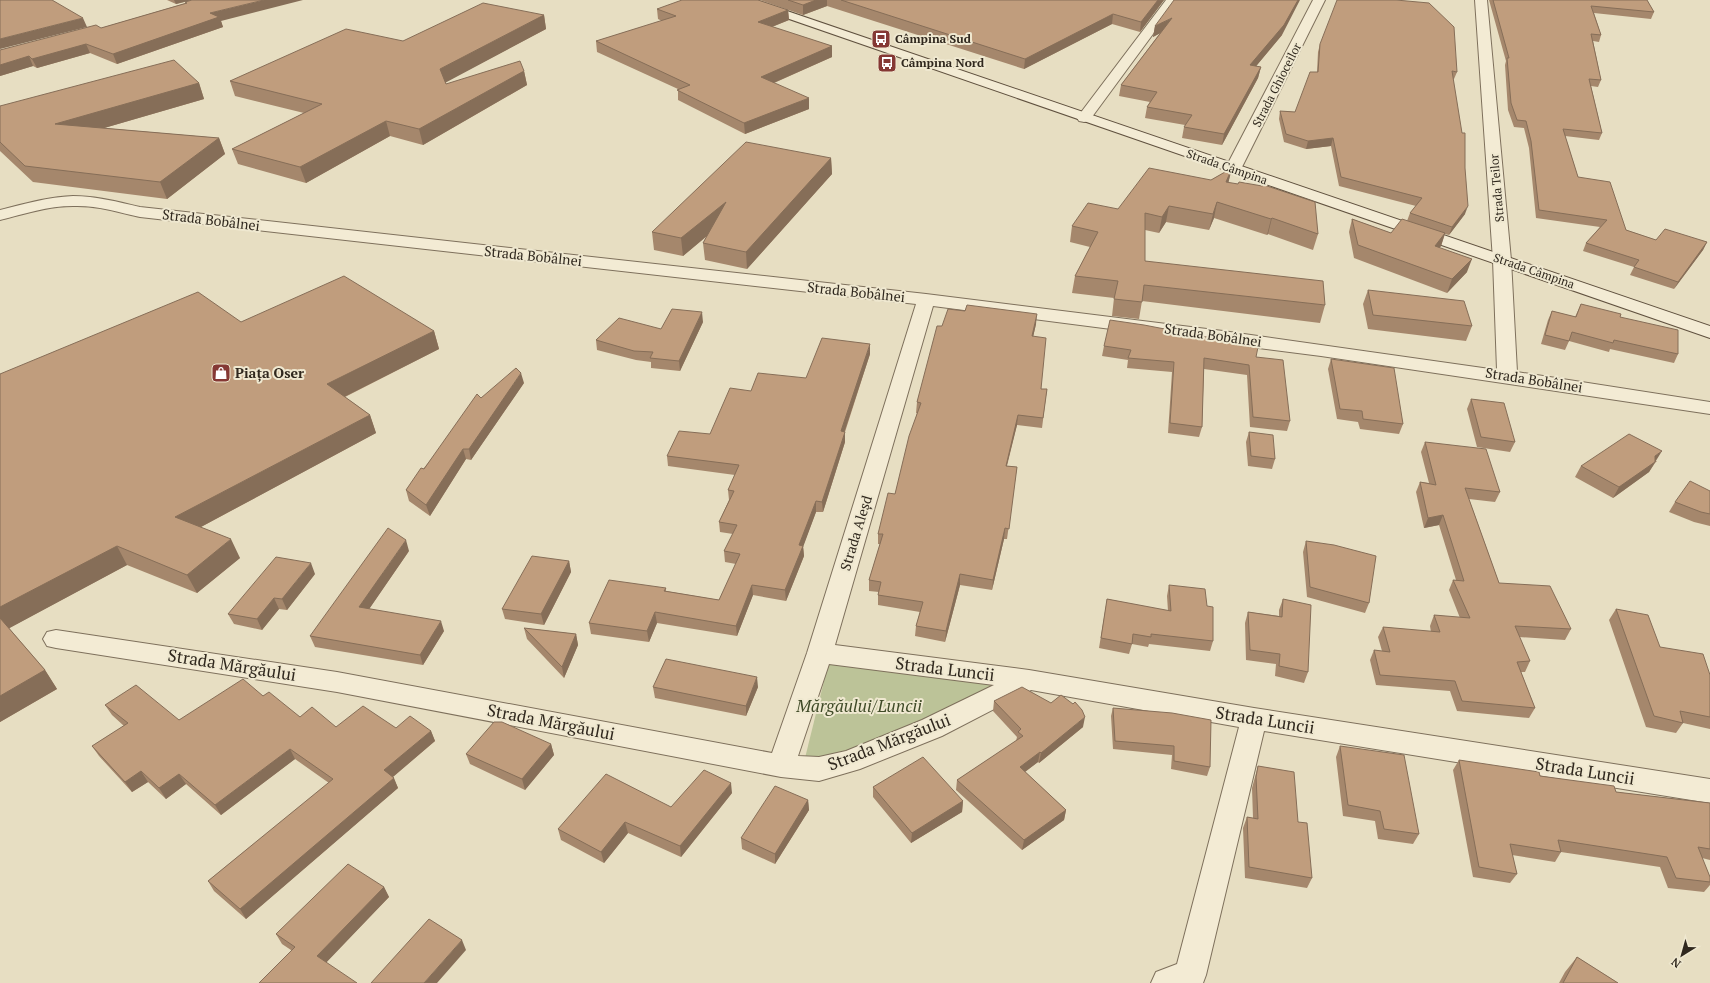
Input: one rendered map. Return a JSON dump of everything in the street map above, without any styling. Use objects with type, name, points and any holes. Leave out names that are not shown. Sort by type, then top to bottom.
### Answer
[{"type":"street","name":"Strada Câmpina","points":[[744,0],[1710,332]]},
{"type":"street","points":[[1084,118],[1172,0]]},
{"type":"street","name":"Strada Ghioceilor","points":[[1233,169],[1319,0]]},
{"type":"street","name":"Strada Teilor","points":[[1481,0],[1502,260],[1507,376]]},
{"type":"street","name":"Strada Bobâlnei","points":[[0,215],[47,204],[73,201],[102,203],[140,212],[926,299],[1207,334],[1507,376],[1710,408]]},
{"type":"street","name":"Strada Aleșd","points":[[781,766],[820,653],[926,299]]},
{"type":"street","name":"Strada Mărgăului","points":[[56,639],[337,682],[781,766],[819,769],[850,761],[932,728],[1029,680]]},
{"type":"street","name":"Strada Luncii","points":[[820,653],[1029,680],[1254,719],[1710,791]]},
{"type":"street","points":[[1167,983],[1190,975],[1254,719]]},
{"type":"green space","name":"Mărgăului/Luncii","points":[[829,661],[999,685],[844,756],[805,758]]},
{"type":"building","points":[[0,0],[52,0],[83,18],[0,39]]},
{"type":"building","points":[[192,0],[264,0],[210,13],[219,17],[113,54],[86,44],[32,59],[29,56],[0,65],[0,50],[96,25],[101,28],[187,3],[185,2]]},
{"type":"building","points":[[682,0],[758,0],[788,10],[758,22],[832,46],[761,77],[809,98],[744,123],[677,90],[690,85],[596,41],[676,16],[657,9]]},
{"type":"building","points":[[788,0],[816,0],[803,5]]},
{"type":"building","points":[[841,0],[1158,0],[1141,22],[1113,14],[1025,59]]},
{"type":"building","points":[[1174,0],[1298,0],[1284,25],[1250,65],[1261,67],[1224,134],[1184,127],[1192,115],[1147,107],[1157,92],[1121,85],[1172,18],[1155,26]]},
{"type":"building","points":[[1337,0],[1396,0],[1429,3],[1454,27],[1457,72],[1452,71],[1462,133],[1465,133],[1465,168],[1468,206],[1452,227],[1410,213],[1422,198],[1341,177],[1333,138],[1308,141],[1286,134],[1280,111],[1295,112],[1310,72],[1318,72],[1320,44]]},
{"type":"building","points":[[1493,0],[1647,0],[1654,12],[1591,6],[1601,35],[1591,34],[1601,80],[1589,79],[1602,133],[1563,129],[1578,177],[1610,182],[1626,230],[1656,240],[1665,229],[1707,242],[1678,282],[1634,267],[1639,260],[1586,243],[1607,220],[1539,210],[1531,141],[1526,121],[1517,120],[1511,103],[1507,58],[1509,58]]},
{"type":"building","points":[[483,3],[544,15],[440,69],[446,84],[520,61],[524,71],[419,129],[386,121],[300,167],[232,149],[322,104],[230,81],[346,29],[403,41]]},
{"type":"building","points":[[174,60],[199,83],[55,124],[219,138],[160,182],[25,166],[0,142],[0,106]]},
{"type":"building","points":[[746,142],[831,158],[746,252],[703,243],[726,202],[681,238],[652,232]]},
{"type":"building","points":[[1149,168],[1211,180],[1232,168],[1226,182],[1264,185],[1315,202],[1318,234],[1272,218],[1271,219],[1217,202],[1213,214],[1169,206],[1162,217],[1145,213],[1145,261],[1323,281],[1325,305],[1144,285],[1142,302],[1114,299],[1118,281],[1075,276],[1098,232],[1072,226],[1088,203],[1118,209]]},
{"type":"building","points":[[1352,219],[1391,233],[1402,219],[1445,233],[1435,246],[1472,259],[1452,279],[1358,245]]},
{"type":"building","points":[[344,276],[434,331],[327,384],[370,415],[175,517],[231,539],[187,575],[117,546],[0,607],[0,374],[198,292],[241,322]]},
{"type":"building","points":[[1368,290],[1464,301],[1472,326],[1373,315]]},
{"type":"building","points":[[1581,304],[1621,314],[1620,317],[1678,330],[1678,354],[1614,340],[1613,343],[1572,332],[1569,341],[1545,335],[1552,311],[1576,317]]},
{"type":"building","points":[[967,305],[1037,314],[1032,336],[1046,338],[1041,389],[1047,389],[1043,418],[1018,415],[1006,466],[1017,467],[1009,529],[1005,528],[993,580],[960,574],[946,631],[916,626],[923,602],[878,595],[881,582],[869,580],[883,534],[878,534],[888,493],[895,494],[909,436],[921,403],[917,402],[937,326],[942,326],[948,309],[965,311]]},
{"type":"building","points":[[672,309],[702,312],[679,361],[650,358],[653,352],[634,351],[596,340],[619,318],[661,329]]},
{"type":"building","points":[[1110,320],[1258,347],[1256,357],[1283,360],[1290,421],[1253,417],[1249,365],[1204,358],[1202,427],[1170,423],[1174,362],[1128,358],[1131,350],[1104,346]]},
{"type":"building","points":[[822,338],[870,344],[841,431],[845,432],[822,502],[816,501],[799,545],[803,546],[785,590],[752,585],[736,626],[655,612],[647,631],[589,623],[609,580],[666,588],[664,591],[719,600],[740,554],[724,551],[737,525],[719,522],[734,491],[728,490],[739,465],[667,456],[679,431],[710,434],[730,388],[751,391],[758,373],[806,378]]},
{"type":"building","points":[[1331,359],[1394,368],[1403,424],[1363,419],[1362,411],[1340,409]]},
{"type":"building","points":[[516,368],[521,373],[469,449],[463,449],[426,505],[406,490],[421,468],[424,469],[477,394],[481,398]]},
{"type":"building","points":[[1471,399],[1504,403],[1515,442],[1481,437]]},
{"type":"building","points":[[1249,432],[1273,435],[1275,459],[1251,456]]},
{"type":"building","points":[[1629,434],[1662,451],[1655,456],[1655,462],[1619,487],[1581,466]]},
{"type":"building","points":[[1425,442],[1486,449],[1500,492],[1465,488],[1499,583],[1550,586],[1571,629],[1515,626],[1530,661],[1517,662],[1535,708],[1462,701],[1455,681],[1380,675],[1374,650],[1390,652],[1383,627],[1440,632],[1434,615],[1470,618],[1453,580],[1464,581],[1443,515],[1428,518],[1420,482],[1436,485]]},
{"type":"building","points":[[1690,481],[1710,491],[1710,514],[1675,502]]},
{"type":"building","points":[[388,528],[406,540],[359,607],[441,621],[420,655],[310,636]]},
{"type":"building","points":[[1306,541],[1334,545],[1376,556],[1369,603],[1310,587]]},
{"type":"building","points":[[532,556],[569,561],[541,614],[502,609]]},
{"type":"building","points":[[276,557],[311,563],[282,599],[274,598],[257,619],[228,614]]},
{"type":"building","points":[[1169,585],[1205,589],[1207,606],[1213,607],[1213,641],[1151,634],[1151,637],[1133,634],[1132,644],[1101,638],[1107,599],[1171,611]]},
{"type":"building","points":[[1283,599],[1311,605],[1308,672],[1279,666],[1280,654],[1250,650],[1248,612],[1282,617]]},
{"type":"building","points":[[1616,609],[1648,615],[1660,647],[1703,654],[1710,675],[1710,717],[1680,711],[1683,723],[1654,716]]},
{"type":"building","points":[[0,618],[45,670],[0,696]]},
{"type":"building","points":[[524,628],[576,634],[562,667]]},
{"type":"building","points":[[666,659],[757,677],[746,706],[653,687]]},
{"type":"building","points":[[243,679],[263,696],[269,692],[300,717],[312,707],[336,727],[363,706],[396,728],[410,716],[431,731],[384,770],[394,778],[240,909],[208,881],[333,779],[290,749],[215,805],[179,774],[159,788],[141,771],[125,782],[92,746],[128,723],[105,705],[136,685],[179,720]]},
{"type":"building","points":[[1022,687],[1051,703],[1061,695],[1073,704],[1075,702],[1082,710],[1085,717],[1041,753],[1040,752],[1020,767],[1066,810],[1024,840],[957,780],[1023,736],[1018,732],[1021,729],[994,701]]},
{"type":"building","points":[[1113,708],[1172,713],[1211,720],[1210,767],[1174,761],[1174,746],[1115,741]]},
{"type":"building","points":[[494,722],[502,722],[551,744],[522,779],[466,754]]},
{"type":"building","points":[[1340,746],[1404,755],[1419,834],[1384,829],[1380,811],[1348,805]]},
{"type":"building","points":[[923,757],[963,801],[912,833],[873,787]]},
{"type":"building","points":[[1459,760],[1539,772],[1540,776],[1614,786],[1616,792],[1710,803],[1710,849],[1698,847],[1710,877],[1710,882],[1676,878],[1667,857],[1558,840],[1561,852],[1510,844],[1517,874],[1479,867]]},
{"type":"building","points":[[1258,766],[1294,772],[1298,822],[1307,823],[1312,878],[1249,867],[1247,817],[1258,819],[1256,777]]},
{"type":"building","points":[[704,770],[731,783],[680,846],[625,822],[601,852],[558,829],[606,774],[671,807]]},
{"type":"building","points":[[775,786],[808,800],[775,854],[741,838]]},
{"type":"building","points":[[348,864],[384,887],[317,956],[357,983],[259,983],[295,947],[276,934]]},
{"type":"building","points":[[429,919],[462,940],[424,983],[371,983]]},
{"type":"building","points":[[1577,957],[1618,983],[1563,983]]},
{"type":"place","name":"Câmpina Sud","points":[[881,39]]},
{"type":"place","name":"Câmpina Nord","points":[[887,63]]},
{"type":"place","name":"Piața Oser","points":[[221,373]]}]
